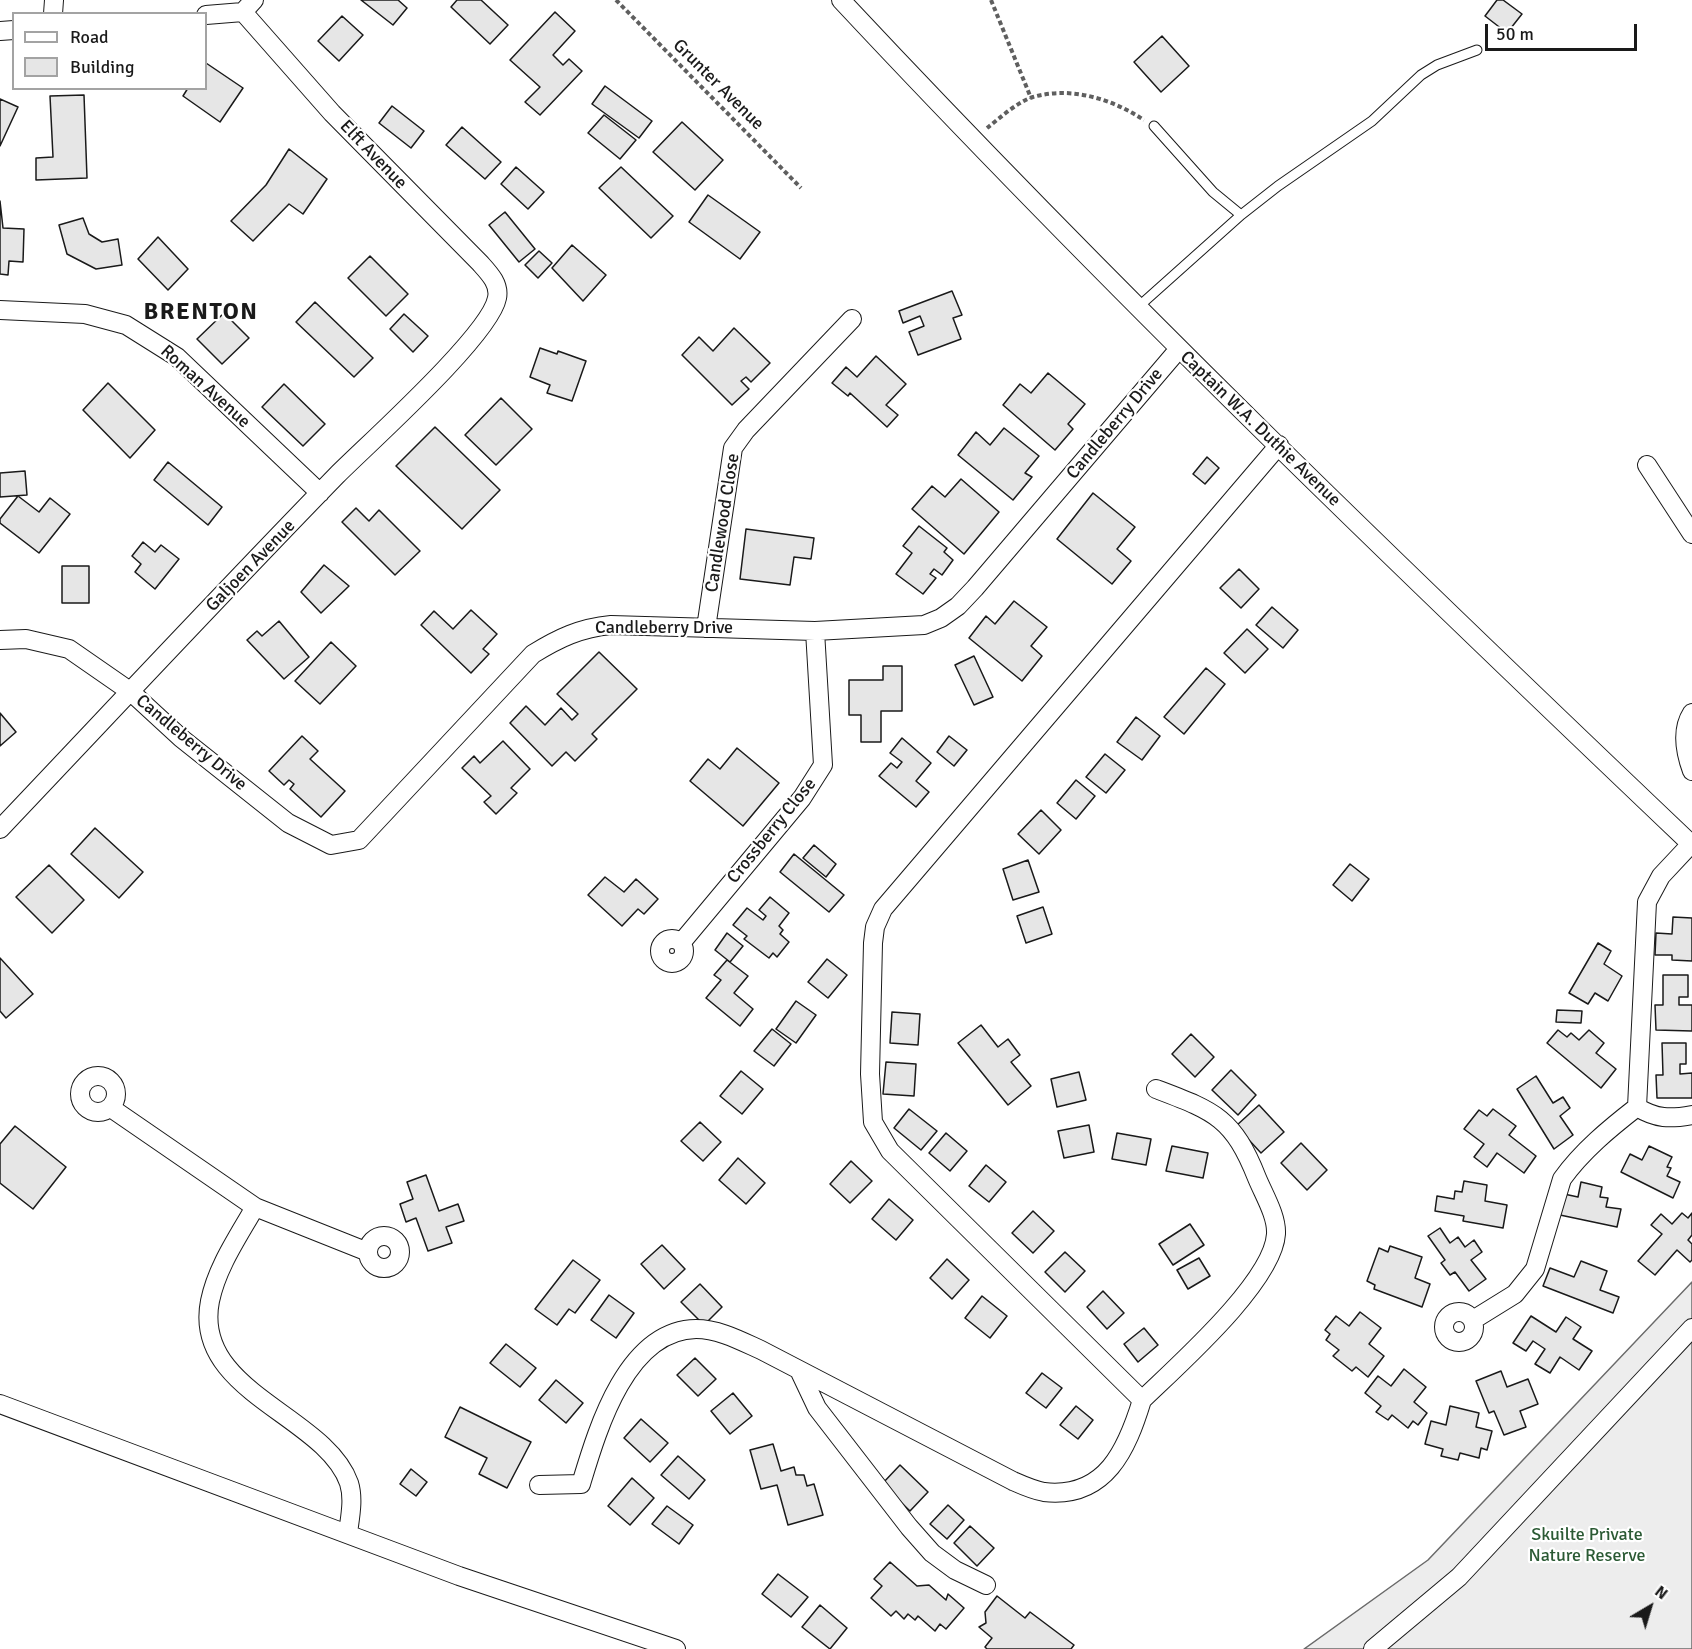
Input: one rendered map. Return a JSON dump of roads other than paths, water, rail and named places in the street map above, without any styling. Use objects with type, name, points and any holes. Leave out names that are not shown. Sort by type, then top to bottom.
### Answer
[{"type":"street","name":"Captain W.A. Duthie Avenue","points":[[841,0],[972,139],[1178,350],[1420,586],[1691,844]]},
{"type":"street","points":[[207,15],[249,6]]},
{"type":"street","name":"Elft Avenue","points":[[249,6],[332,113],[480,263],[498,288],[497,299]]},
{"type":"street","name":"Galjoen Avenue","points":[[0,829],[320,493],[456,356],[484,322],[497,299]]},
{"type":"street","name":"Roman Avenue","points":[[0,310],[85,314],[126,325],[177,357],[320,493]]},
{"type":"street","name":"Candlewood Close","points":[[706,628],[733,448],[746,430],[852,320]]},
{"type":"street","name":"Candleberry Drive","points":[[0,640],[26,639],[69,649],[131,692],[181,738],[288,823],[331,845],[359,840],[533,654],[558,638],[586,628],[611,625],[815,631],[924,625],[941,618],[958,606],[1178,350]]},
{"type":"street","points":[[1142,1400],[890,1151],[880,1136],[873,1122],[870,1074],[875,927],[883,909],[1278,446]]},
{"type":"street","points":[[1647,465],[1692,534]]},
{"type":"street","name":"Crossberry Close","points":[[681,943],[802,798],[823,765],[815,631]]},
{"type":"street","points":[[1692,713],[1687,721],[1685,735],[1687,757],[1692,771]]},
{"type":"street","points":[[1637,1107],[1647,902],[1661,876],[1691,844]]},
{"type":"street","points":[[539,1485],[581,1484],[595,1438],[627,1372],[652,1346],[672,1335],[695,1329],[719,1333],[761,1350],[1012,1481],[1043,1492],[1071,1491],[1087,1486],[1105,1473],[1121,1456],[1142,1400],[1204,1340],[1260,1274],[1274,1245],[1276,1231],[1272,1214],[1247,1151],[1225,1121],[1204,1107],[1156,1089]]},
{"type":"street","points":[[1637,1107],[1651,1116],[1669,1119],[1692,1115]]},
{"type":"street","points":[[1473,1320],[1515,1294],[1535,1269],[1562,1179],[1613,1125],[1637,1107]]},
{"type":"street","points":[[111,1108],[255,1207],[368,1252]]},
{"type":"street","points":[[255,1207],[220,1270],[210,1302],[209,1332],[223,1362],[256,1395],[328,1450],[343,1470],[350,1486],[348,1533]]},
{"type":"street","points":[[1373,1649],[1460,1577],[1692,1328]]},
{"type":"street","points":[[799,1370],[817,1408],[909,1527],[932,1553],[955,1570],[986,1585]]},
{"type":"street","points":[[0,1404],[459,1576],[676,1649]]},
{"type":"lane","points":[[1137,308],[1241,215],[1278,186],[1372,121],[1421,75],[1437,65],[1477,50]]},
{"type":"lane","points":[[1154,126],[1213,192],[1241,215]]},
{"type":"district","name":"BRENTON","points":[[201,313]]},
{"type":"park label","name":"Skuilte Private Nature Reserve","points":[[1587,1546]]}]
